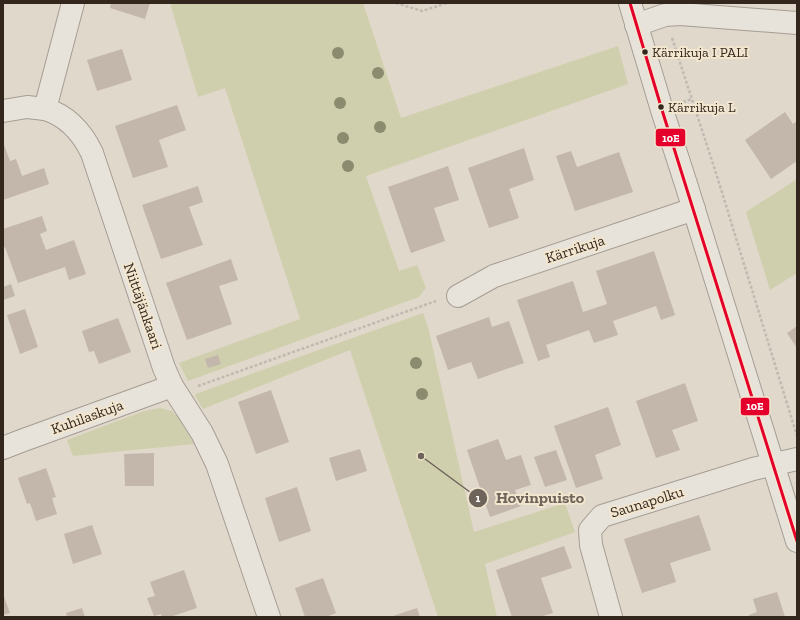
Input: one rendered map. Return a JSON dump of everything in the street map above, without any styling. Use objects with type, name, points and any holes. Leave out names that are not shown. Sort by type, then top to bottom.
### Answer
[{"type":"street","points":[[45,109],[73,3]]},
{"type":"street","points":[[630,3],[797,541]]},
{"type":"street","points":[[636,25],[665,15],[680,14],[797,23]]},
{"type":"street","name":"Niittäjänkaari","points":[[3,111],[27,107],[45,109],[62,116],[75,126],[92,153],[164,368],[174,390],[202,434],[217,464],[269,617]]},
{"type":"street","name":"Kärrikuja","points":[[458,296],[494,276],[694,209]]},
{"type":"street","name":"Kuhilaskuja","points":[[3,448],[174,390]]},
{"type":"street","name":"Saunapolku","points":[[611,617],[590,545],[590,530],[602,516],[753,469],[797,459]]},
{"type":"path","points":[[396,3],[422,11],[447,3]]},
{"type":"path","points":[[670,31],[716,173],[797,436]]},
{"type":"path","points":[[174,390],[424,304],[458,296]]},
{"type":"green space","points":[[170,3],[363,3],[401,118],[618,46],[628,84],[366,176],[399,271],[417,265],[426,288],[419,297],[188,381],[179,363],[300,319],[225,88],[198,97]]},
{"type":"green space","points":[[797,179],[797,273],[770,290],[746,212]]},
{"type":"green space","points":[[423,313],[428,327],[474,532],[565,503],[575,532],[485,564],[497,617],[438,617],[350,350],[203,409],[195,396],[196,394],[226,383]]},
{"type":"green space","points":[[160,408],[172,411],[178,417],[194,444],[73,456],[67,440],[144,411]]},
{"type":"building","points":[[111,3],[150,3],[145,19],[110,8]]},
{"type":"building","points":[[122,49],[132,80],[97,91],[87,60]]},
{"type":"building","points":[[177,105],[186,130],[159,140],[168,167],[133,178],[115,126]]},
{"type":"building","points":[[785,112],[793,124],[797,121],[797,161],[771,179],[745,140]]},
{"type":"building","points":[[3,142],[10,161],[16,159],[22,176],[44,168],[49,184],[3,200]]},
{"type":"building","points":[[524,148],[534,180],[509,189],[519,218],[489,228],[468,168]]},
{"type":"building","points":[[571,151],[577,167],[619,152],[633,192],[575,211],[556,156]]},
{"type":"building","points":[[448,166],[459,200],[434,208],[445,241],[411,253],[388,187]]},
{"type":"building","points":[[198,186],[203,202],[189,207],[203,245],[161,259],[142,205]]},
{"type":"building","points":[[42,216],[47,231],[40,234],[46,250],[74,240],[86,274],[69,280],[65,267],[18,283],[5,247],[3,248],[3,229]]},
{"type":"building","points":[[654,251],[675,315],[661,320],[656,306],[613,321],[618,335],[594,343],[589,330],[546,345],[550,357],[538,361],[517,300],[573,281],[583,312],[607,304],[596,271]]},
{"type":"building","points":[[231,259],[238,280],[219,286],[232,324],[187,340],[166,283]]},
{"type":"building","points":[[11,284],[15,296],[3,300],[3,287]]},
{"type":"building","points":[[25,309],[38,347],[20,354],[7,315]]},
{"type":"building","points":[[489,317],[492,327],[509,321],[524,363],[478,379],[471,362],[448,370],[436,336]]},
{"type":"building","points":[[118,318],[131,352],[99,364],[94,351],[89,352],[82,331]]},
{"type":"building","points":[[797,326],[797,348],[787,333]]},
{"type":"building","points":[[218,355],[221,364],[208,368],[205,359]]},
{"type":"building","points":[[685,383],[698,421],[672,430],[680,450],[656,458],[636,401]]},
{"type":"building","points":[[271,390],[289,442],[256,454],[238,402]]},
{"type":"building","points":[[608,407],[621,445],[595,455],[603,479],[576,488],[554,426]]},
{"type":"building","points":[[498,439],[506,460],[521,455],[531,485],[515,490],[521,506],[490,517],[467,450]]},
{"type":"building","points":[[360,449],[367,471],[336,481],[329,458]]},
{"type":"building","points":[[556,450],[567,480],[545,487],[534,457]]},
{"type":"building","points":[[154,453],[154,486],[125,486],[124,454]]},
{"type":"building","points":[[46,468],[56,497],[52,498],[57,514],[36,521],[30,503],[27,504],[18,478]]},
{"type":"building","points":[[297,487],[311,531],[279,542],[265,498]]},
{"type":"building","points":[[699,515],[711,550],[670,563],[676,582],[642,593],[624,539]]},
{"type":"building","points":[[92,525],[102,554],[73,564],[64,534]]},
{"type":"building","points":[[564,546],[572,568],[541,578],[553,613],[540,617],[512,617],[496,570]]},
{"type":"building","points":[[184,570],[197,608],[170,617],[162,617],[161,614],[154,616],[147,598],[155,596],[150,582]]},
{"type":"building","points":[[323,578],[336,613],[326,617],[305,617],[295,588]]},
{"type":"building","points":[[777,592],[785,617],[749,617],[749,615],[757,612],[753,599]]},
{"type":"building","points":[[3,594],[10,613],[3,615]]},
{"type":"building","points":[[82,608],[85,617],[67,617],[66,613]]},
{"type":"building","points":[[417,608],[420,617],[390,617]]},
{"type":"transit line","name":"10E","points":[[630,3],[797,541]]},
{"type":"place","name":"Kärrikuja I PALI","points":[[645,52]]},
{"type":"place","name":"Kärrikuja L","points":[[661,107]]},
{"type":"place","name":"Hovinpuisto","points":[[421,456]]}]
